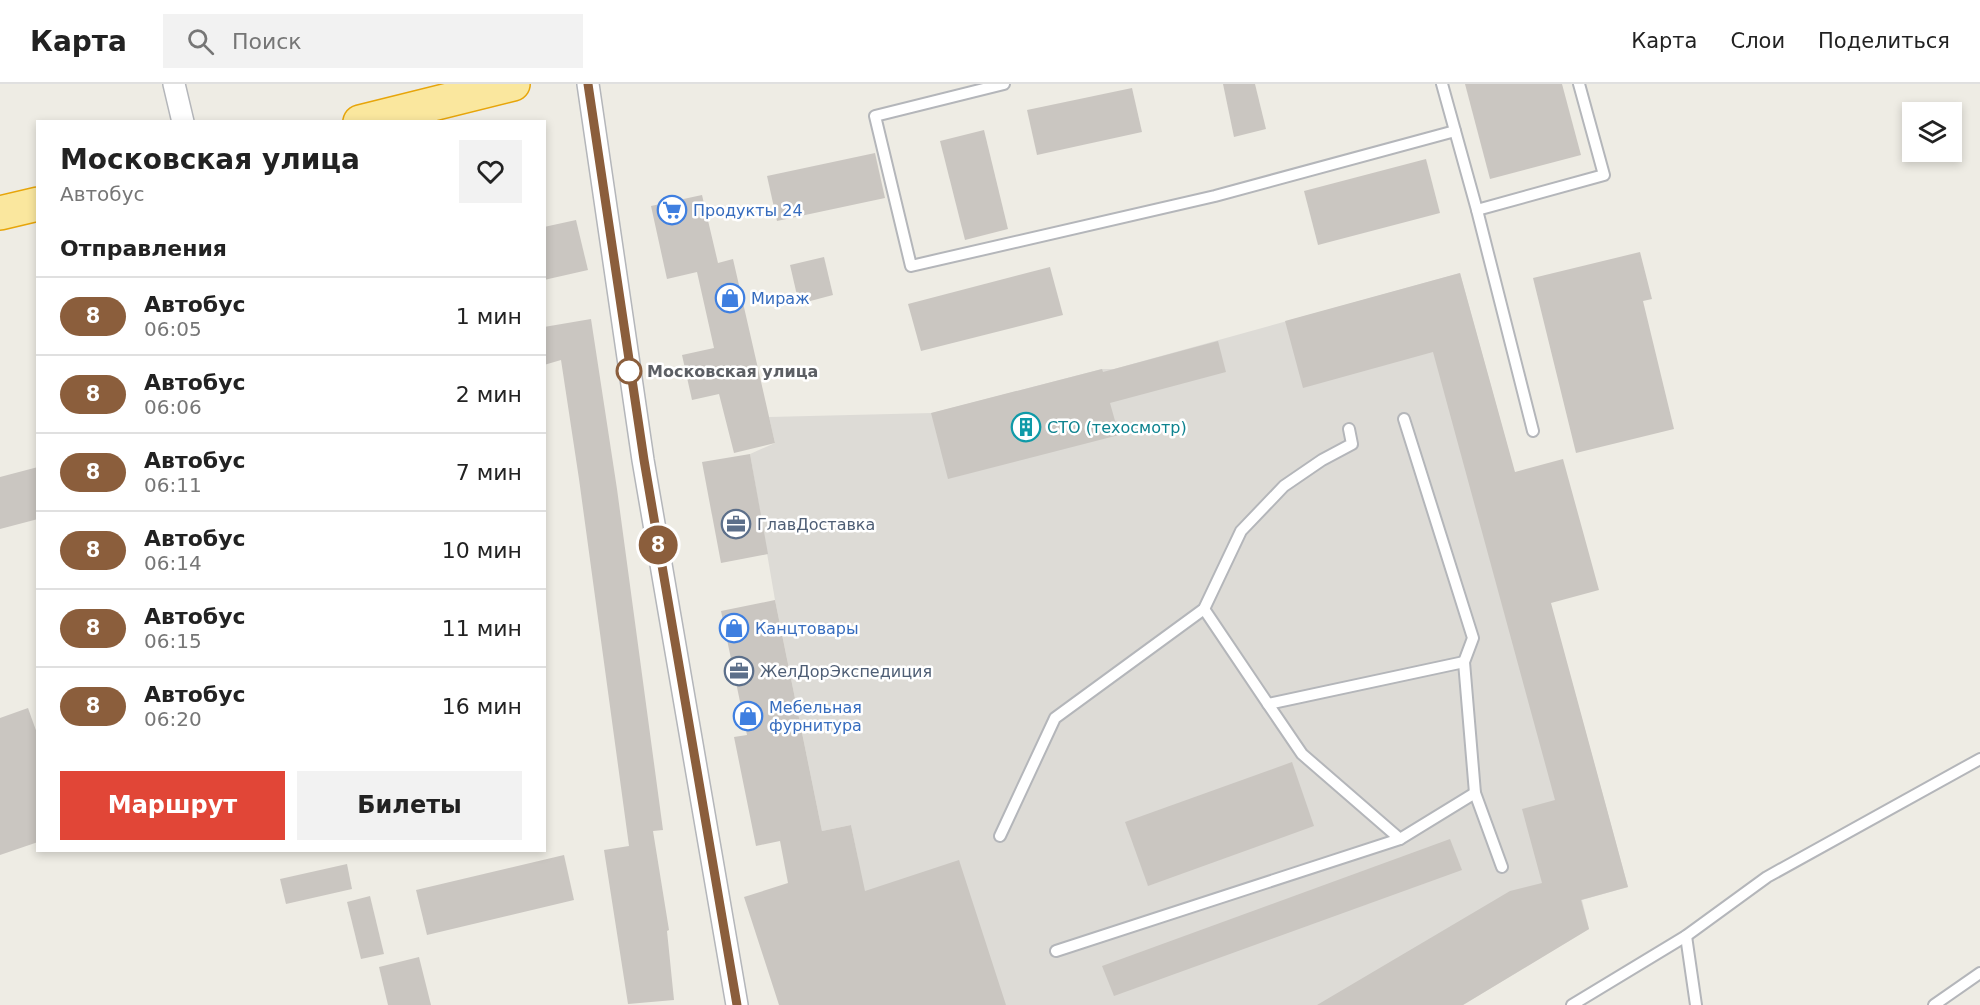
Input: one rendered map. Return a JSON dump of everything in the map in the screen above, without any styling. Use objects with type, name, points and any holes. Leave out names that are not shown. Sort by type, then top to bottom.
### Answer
[{"type":"highway","points":[[368,120],[513,84]]},
{"type":"highway","points":[[0,213],[36,204]]},
{"type":"street","points":[[174,84],[183,120]]},
{"type":"street","points":[[588,84],[642,449],[737,1005]]},
{"type":"lane","points":[[1004,84],[875,116],[911,266],[1215,196],[1455,131]]},
{"type":"lane","points":[[1442,84],[1478,210],[1533,431]]},
{"type":"lane","points":[[1478,210],[1604,175],[1580,84]]},
{"type":"lane","points":[[1404,419],[1473,638],[1464,663],[1475,793],[1502,867]]},
{"type":"lane","points":[[1000,836],[1055,718],[1204,609],[1241,531],[1284,486],[1352,444],[1349,429]]},
{"type":"lane","points":[[1204,609],[1302,754],[1400,839]]},
{"type":"lane","points":[[1268,704],[1464,663]]},
{"type":"lane","points":[[1572,1005],[1686,936],[1767,877],[1980,759]]},
{"type":"lane","points":[[1056,951],[1400,839],[1475,793]]},
{"type":"lane","points":[[1686,936],[1696,1005]]},
{"type":"lane","points":[[1934,1005],[1980,973]]},
{"type":"shaded area","points":[[1460,273],[1628,887],[1582,900],[1589,929],[1463,1005],[1006,1005],[838,900],[858,859],[851,825],[822,831],[775,600],[750,454],[775,443],[769,417],[932,413],[1102,369],[1114,369]]},
{"type":"building","points":[[1223,84],[1255,84],[1266,129],[1234,137]]},
{"type":"building","points":[[1465,84],[1562,84],[1581,155],[1490,179]]},
{"type":"building","points":[[1132,88],[1142,132],[1037,155],[1027,110]]},
{"type":"building","points":[[984,130],[1008,229],[965,240],[940,141]]},
{"type":"building","points":[[875,153],[885,198],[777,221],[767,176]]},
{"type":"building","points":[[1426,159],[1440,213],[1318,245],[1304,191]]},
{"type":"building","points":[[702,195],[718,263],[733,259],[775,443],[734,453],[719,394],[692,400],[682,355],[714,348],[697,272],[667,279],[651,206]]},
{"type":"building","points":[[576,220],[588,270],[546,280],[546,227]]},
{"type":"building","points":[[1640,252],[1652,299],[1643,301],[1674,429],[1576,453],[1533,278]]},
{"type":"building","points":[[824,257],[833,295],[799,304],[790,265]]},
{"type":"building","points":[[1050,267],[1063,315],[921,351],[908,304]]},
{"type":"building","points":[[1460,273],[1515,472],[1563,459],[1599,590],[1551,603],[1628,887],[1581,900],[1589,929],[1463,1005],[1317,1005],[1510,891],[1542,883],[1522,809],[1555,800],[1433,352],[1303,388],[1285,321]]},
{"type":"building","points":[[591,319],[617,489],[663,830],[653,831],[669,930],[667,931],[674,1000],[628,1004],[604,850],[629,846],[561,360],[546,364],[546,327]]},
{"type":"building","name":"СТО (техосмотр)","points":[[1218,341],[1226,372],[1110,403],[1119,435],[948,479],[931,413],[1102,369],[1103,372]]},
{"type":"building","points":[[750,454],[768,554],[721,563],[702,462]]},
{"type":"building","points":[[36,468],[36,520],[0,529],[0,477]]},
{"type":"building","points":[[775,600],[822,831],[851,825],[865,891],[959,860],[1006,1005],[779,1005],[744,897],[788,883],[780,841],[756,846],[734,737],[747,735],[721,611]]},
{"type":"building","points":[[28,708],[36,730],[36,843],[0,855],[0,718]]},
{"type":"building","points":[[1292,762],[1314,826],[1148,886],[1125,822]]},
{"type":"building","points":[[1450,839],[1462,870],[1114,996],[1102,966]]},
{"type":"building","points":[[564,855],[574,900],[427,935],[416,890]]},
{"type":"building","points":[[347,864],[352,889],[286,904],[280,879]]},
{"type":"building","points":[[370,896],[384,954],[361,959],[347,902]]},
{"type":"building","points":[[419,957],[431,1005],[388,1005],[379,967]]},
{"type":"bus line","name":"8","points":[[588,84],[644,460],[737,1005]]},
{"type":"place","name":"Продукты 24","points":[[672,210]]},
{"type":"place","name":"Мираж","points":[[730,298]]},
{"type":"place","name":"Московская улица","points":[[629,371]]},
{"type":"place","name":"СТО (техосмотр)","points":[[1026,427]]},
{"type":"place","name":"ГлавДоставка","points":[[736,524]]},
{"type":"place","name":"Канцтовары","points":[[734,628]]},
{"type":"place","name":"ЖелДорЭкспедиция","points":[[739,671]]},
{"type":"place","name":"Мебельная фурнитура","points":[[748,716]]}]
